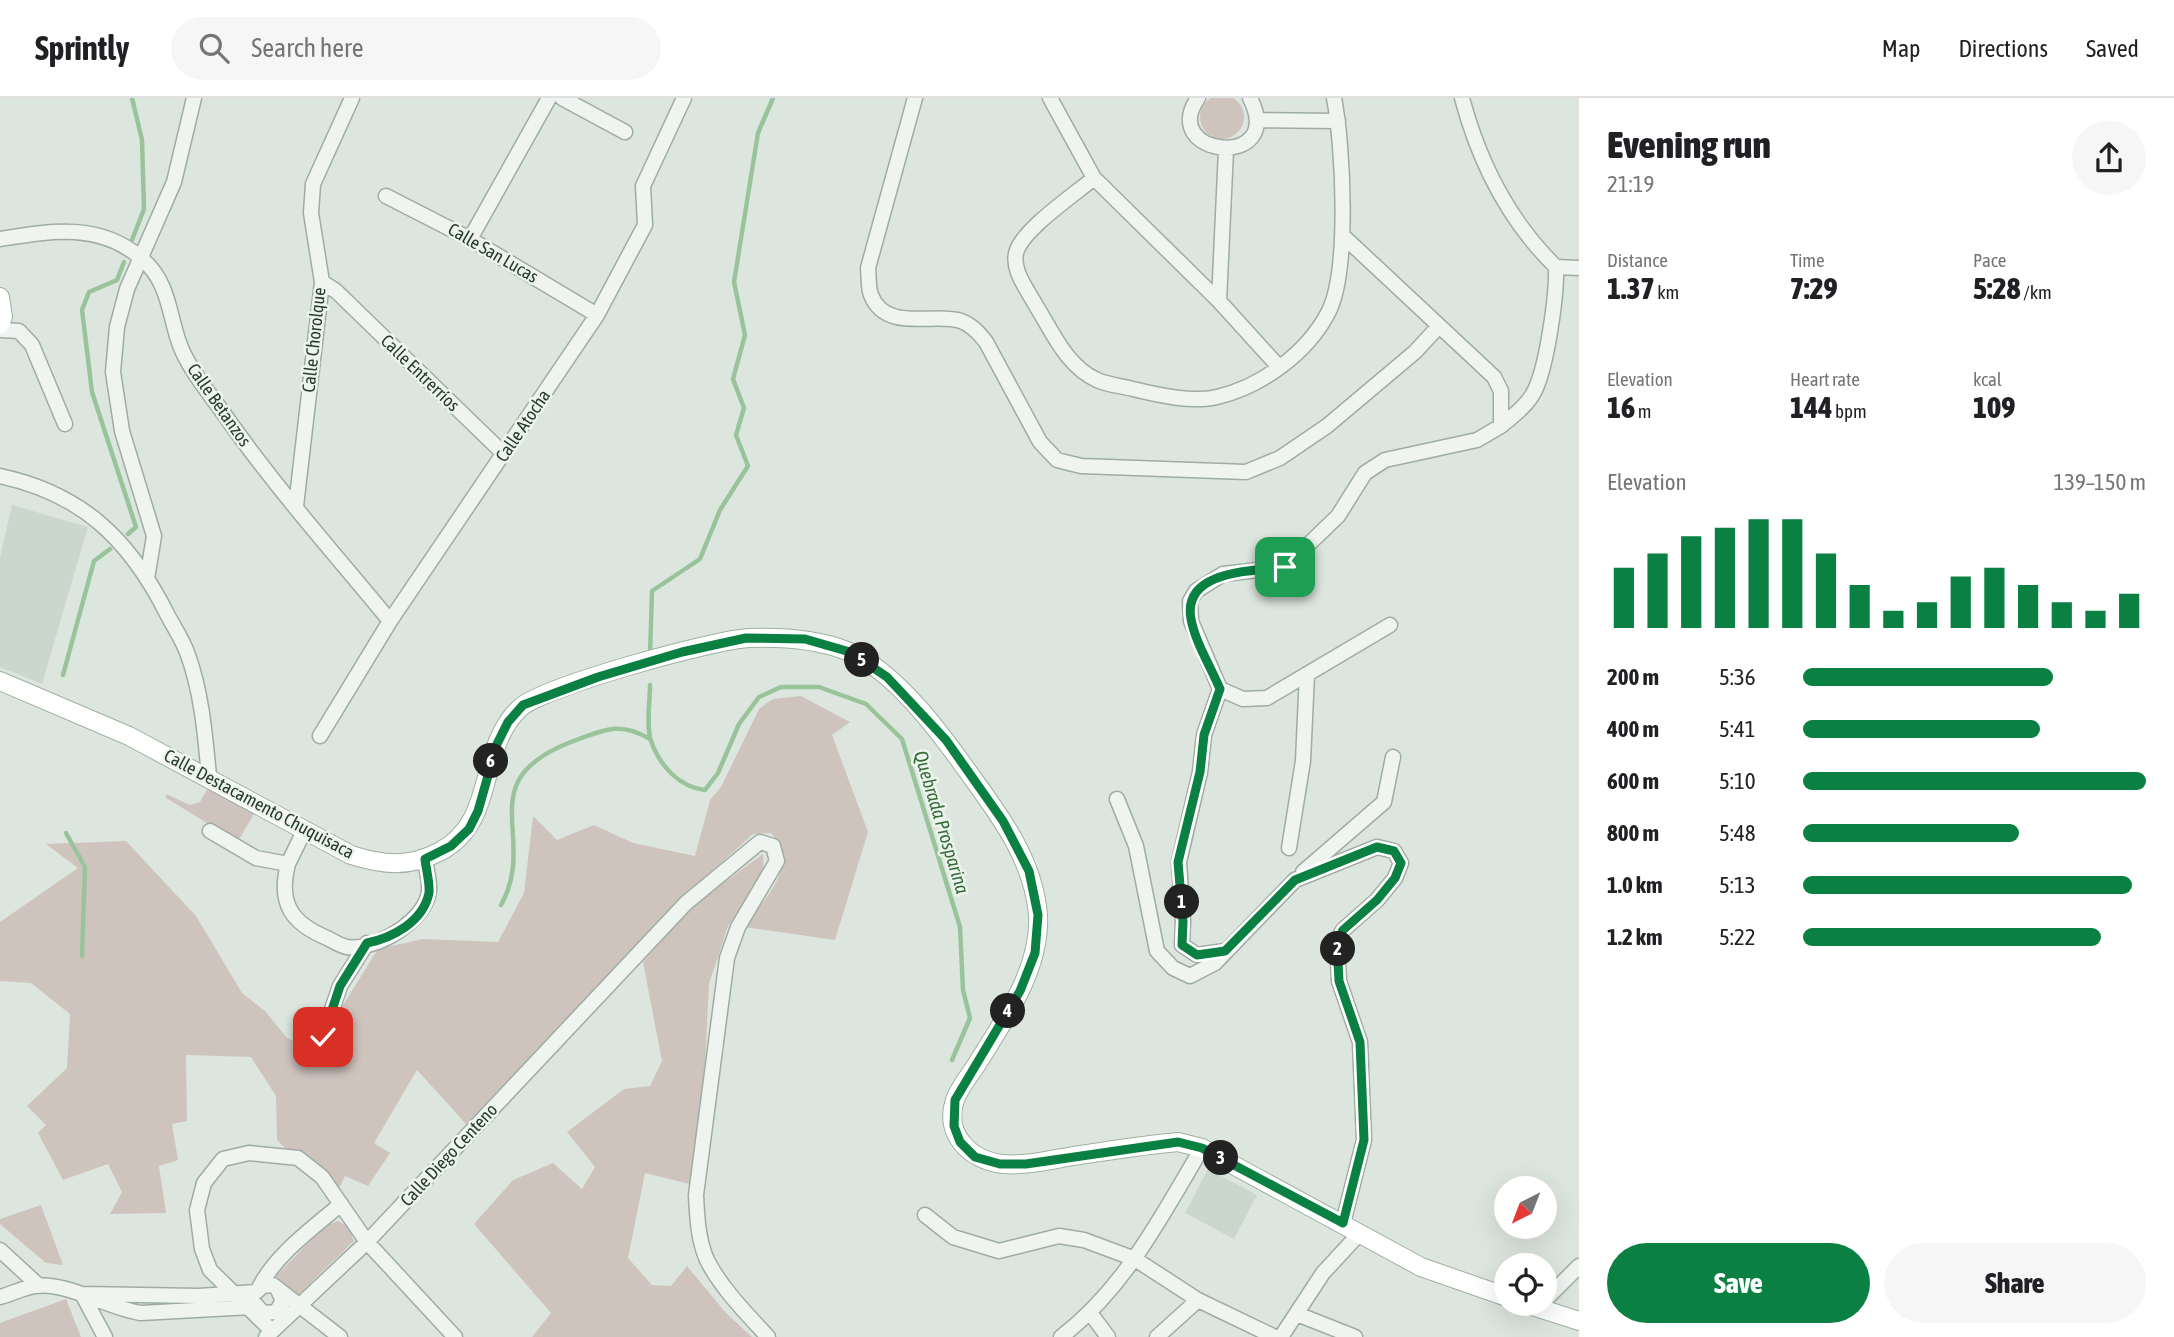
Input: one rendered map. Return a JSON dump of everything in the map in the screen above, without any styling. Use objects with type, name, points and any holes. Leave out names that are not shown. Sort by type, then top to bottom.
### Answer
[{"type":"main road","points":[[0,297],[0,324]]},
{"type":"main road","name":"Calle Destacamento Chuquisaca","points":[[0,681],[129,736],[209,776],[351,855],[376,863],[401,865],[425,859],[451,846],[469,829],[478,811],[497,744],[508,722],[523,705],[598,677],[682,652],[746,638],[805,639],[850,652],[887,677],[946,740],[1003,821],[1029,871],[1038,915],[1035,953],[1020,991],[955,1100],[954,1126],[960,1142],[975,1157],[1000,1164],[1026,1164],[1178,1142],[1202,1148],[1421,1266],[1494,1292]]},
{"type":"main road","points":[[1557,1312],[1579,1321]]},
{"type":"street","points":[[148,579],[154,536],[122,431],[113,372],[117,327],[140,257],[174,182],[194,98]]},
{"type":"street","name":"Calle Chorolque","points":[[296,506],[322,282],[311,213],[313,184],[352,98]]},
{"type":"street","points":[[470,239],[549,98]]},
{"type":"street","points":[[562,98],[625,132]]},
{"type":"street","name":"Calle Atocha","points":[[320,736],[390,621],[597,315],[645,225],[643,186],[684,98]]},
{"type":"street","points":[[915,98],[868,268],[872,297],[888,314],[914,320],[960,320],[975,329],[986,342],[1040,442],[1057,460],[1081,466],[1246,472],[1280,458],[1327,426],[1415,352],[1439,326]]},
{"type":"street","points":[[1050,98],[1094,178],[1219,301],[1279,367]]},
{"type":"street","points":[[1198,98],[1192,114],[1197,135],[1205,143],[1226,150],[1235,148],[1250,137],[1256,120],[1250,98]]},
{"type":"street","points":[[1094,178],[1029,234],[1016,251],[1018,274],[1067,358],[1097,380],[1159,396],[1215,398],[1259,382],[1279,367],[1314,335],[1330,311],[1342,235],[1338,121],[1334,98]]},
{"type":"street","points":[[1462,98],[1473,140],[1527,239],[1556,267],[1579,268]]},
{"type":"street","points":[[1256,120],[1338,121]]},
{"type":"street","points":[[1219,301],[1226,150]]},
{"type":"street","name":"Calle San Lucas","points":[[386,196],[470,239],[597,315]]},
{"type":"street","name":"Calle Betanzos","points":[[0,239],[57,229],[94,234],[140,257],[159,275],[169,298],[176,332],[187,361],[246,445],[390,621]]},
{"type":"street","points":[[1342,235],[1494,377],[1501,391],[1502,426]]},
{"type":"street","points":[[1225,951],[1197,955],[1182,945],[1183,921],[1178,862],[1200,772],[1204,735],[1220,689],[1191,621],[1190,601],[1196,590],[1223,574],[1285,567],[1338,516],[1365,473],[1385,460],[1477,440],[1502,426],[1522,408],[1535,390],[1557,290],[1556,267]]},
{"type":"street","name":"Calle Entrerríos","points":[[322,282],[336,291],[504,454]]},
{"type":"street","points":[[0,330],[19,331],[32,345],[65,424]]},
{"type":"street","points":[[0,476],[34,483],[79,505],[109,531],[148,579],[188,654],[203,716],[209,776]]},
{"type":"street","points":[[1220,689],[1243,699],[1268,698],[1390,625]]},
{"type":"street","points":[[1289,848],[1303,761],[1307,674]]},
{"type":"street","points":[[1116,799],[1136,846],[1157,951],[1173,968],[1191,976],[1215,963],[1295,880],[1384,802],[1393,757]]},
{"type":"street","points":[[305,830],[288,864],[282,886],[299,924],[347,947],[390,938],[418,916],[429,892],[425,859]]},
{"type":"street","points":[[210,831],[256,858],[288,864]]},
{"type":"street","name":"Calle Diego Centeno","points":[[269,1334],[368,1242],[686,903],[760,842],[772,846],[777,861],[738,927],[727,958],[696,1195],[698,1225],[707,1260],[741,1307],[768,1337]]},
{"type":"street","points":[[1295,880],[1377,847],[1394,851],[1401,863],[1395,878],[1377,900],[1343,930],[1337,943],[1339,981],[1360,1042],[1364,1140],[1343,1223]]},
{"type":"street","points":[[323,1037],[340,986],[367,943]]},
{"type":"street","points":[[1061,1337],[1091,1314],[1135,1259],[1202,1148]]},
{"type":"street","points":[[234,1293],[210,1270],[202,1249],[197,1210],[204,1183],[223,1159],[249,1153],[298,1158],[322,1177],[368,1242],[455,1337]]},
{"type":"street","points":[[269,1334],[254,1299],[264,1278],[302,1238],[341,1204]]},
{"type":"street","points":[[925,1216],[953,1237],[999,1251],[1059,1236],[1084,1240],[1135,1259],[1198,1300],[1275,1337]]},
{"type":"street","points":[[1282,1337],[1323,1273],[1360,1233]]},
{"type":"street","points":[[0,1250],[38,1285]]},
{"type":"street","points":[[1557,1286],[1579,1266]]},
{"type":"street","points":[[0,1297],[38,1285],[82,1294],[125,1311],[141,1313],[254,1299],[268,1285],[277,1288],[340,1337]]},
{"type":"street","points":[[276,1312],[283,1301],[277,1288]]},
{"type":"street","points":[[82,1294],[234,1293],[254,1299],[263,1313],[300,1305]]},
{"type":"street","points":[[82,1294],[105,1334]]},
{"type":"street","points":[[1157,1337],[1198,1300]]},
{"type":"street","points":[[1091,1314],[1108,1337]]},
{"type":"street","points":[[1297,1314],[1355,1337]]},
{"type":"shaded area","points":[[1222,95],[1231,96],[1238,101],[1243,108],[1243,126],[1238,133],[1231,138],[1222,139],[1213,138],[1206,133],[1201,126],[1200,117],[1201,108],[1206,101],[1213,96]]},
{"type":"shaded area","points":[[12,505],[88,527],[42,684],[0,667],[0,557]]},
{"type":"shaded area","points":[[801,696],[850,722],[832,735],[868,832],[835,940],[744,927],[770,893],[781,870],[779,846],[771,833],[753,834],[689,892],[467,1125],[417,1070],[374,1143],[390,1153],[368,1186],[345,1176],[334,1199],[277,1140],[276,1096],[251,1057],[186,1055],[187,1121],[172,1124],[178,1160],[159,1166],[166,1213],[110,1214],[122,1192],[108,1164],[63,1180],[38,1133],[46,1125],[27,1106],[67,1068],[70,1014],[31,983],[0,981],[0,922],[78,868],[46,844],[126,841],[196,916],[242,993],[265,1011],[287,1038],[321,1055],[333,1021],[378,949],[423,939],[498,942],[524,893],[533,816],[557,840],[594,825],[633,843],[695,856],[710,800],[721,787],[759,709],[773,699]]},
{"type":"shaded area","points":[[210,784],[256,810],[240,838],[233,839],[166,798],[166,794],[190,805],[200,802]]},
{"type":"shaded area","points":[[763,854],[764,877],[728,926],[709,984],[704,1086],[694,1185],[645,1173],[628,1258],[652,1285],[671,1286],[687,1266],[726,1313],[752,1337],[532,1337],[551,1313],[474,1224],[513,1180],[553,1163],[582,1189],[595,1167],[567,1132],[624,1089],[650,1086],[662,1061],[643,962],[692,906]]},
{"type":"shaded area","points":[[1208,1169],[1257,1195],[1234,1239],[1185,1213]]},
{"type":"shaded area","points":[[41,1205],[63,1265],[46,1263],[0,1224],[0,1219]]},
{"type":"shaded area","points":[[338,1221],[348,1226],[354,1241],[298,1295],[276,1276],[325,1226]]},
{"type":"shaded area","points":[[66,1299],[81,1337],[0,1337],[0,1323]]},
{"type":"waterway","points":[[132,98],[142,140],[144,209],[132,240]]},
{"type":"waterway","name":"Quebrada Prosparina","points":[[650,655],[652,591],[700,559],[720,510],[748,466],[736,435],[744,408],[733,379],[745,335],[734,282],[758,133],[773,98]]},
{"type":"waterway","points":[[124,262],[117,280],[89,292],[82,310],[92,392],[136,527],[128,534]]},
{"type":"waterway","points":[[63,675],[94,561],[110,549]]},
{"type":"waterway","name":"Quebrada Prosparina","points":[[650,685],[649,728],[655,750],[665,767],[679,780],[705,790],[718,773],[739,724],[759,697],[781,687],[819,687],[866,704],[902,739],[960,927],[963,990],[970,1018],[952,1060]]},
{"type":"waterway","points":[[501,905],[511,879],[514,855],[512,811],[515,791],[524,772],[545,755],[599,732],[623,729],[650,739]]},
{"type":"waterway","points":[[66,833],[85,867],[82,956]]},
{"type":"route","points":[[323,1037],[340,986],[367,943],[390,938],[418,916],[429,892],[425,859],[451,846],[469,829],[485,790],[497,744],[508,722],[523,705],[598,677],[682,652],[746,638],[805,639],[850,652],[887,677],[946,740],[1003,821],[1029,871],[1038,915],[1035,953],[1020,991],[955,1100],[954,1126],[960,1142],[975,1157],[1000,1164],[1026,1164],[1178,1142],[1202,1148],[1343,1223],[1364,1140],[1360,1042],[1339,981],[1337,943],[1343,930],[1377,900],[1395,878],[1401,863],[1394,851],[1377,847],[1295,880],[1255,917],[1225,951],[1197,955],[1182,945],[1183,921],[1178,862],[1200,772],[1204,735],[1220,689],[1191,621],[1190,601],[1196,590],[1223,574],[1285,567]]}]
